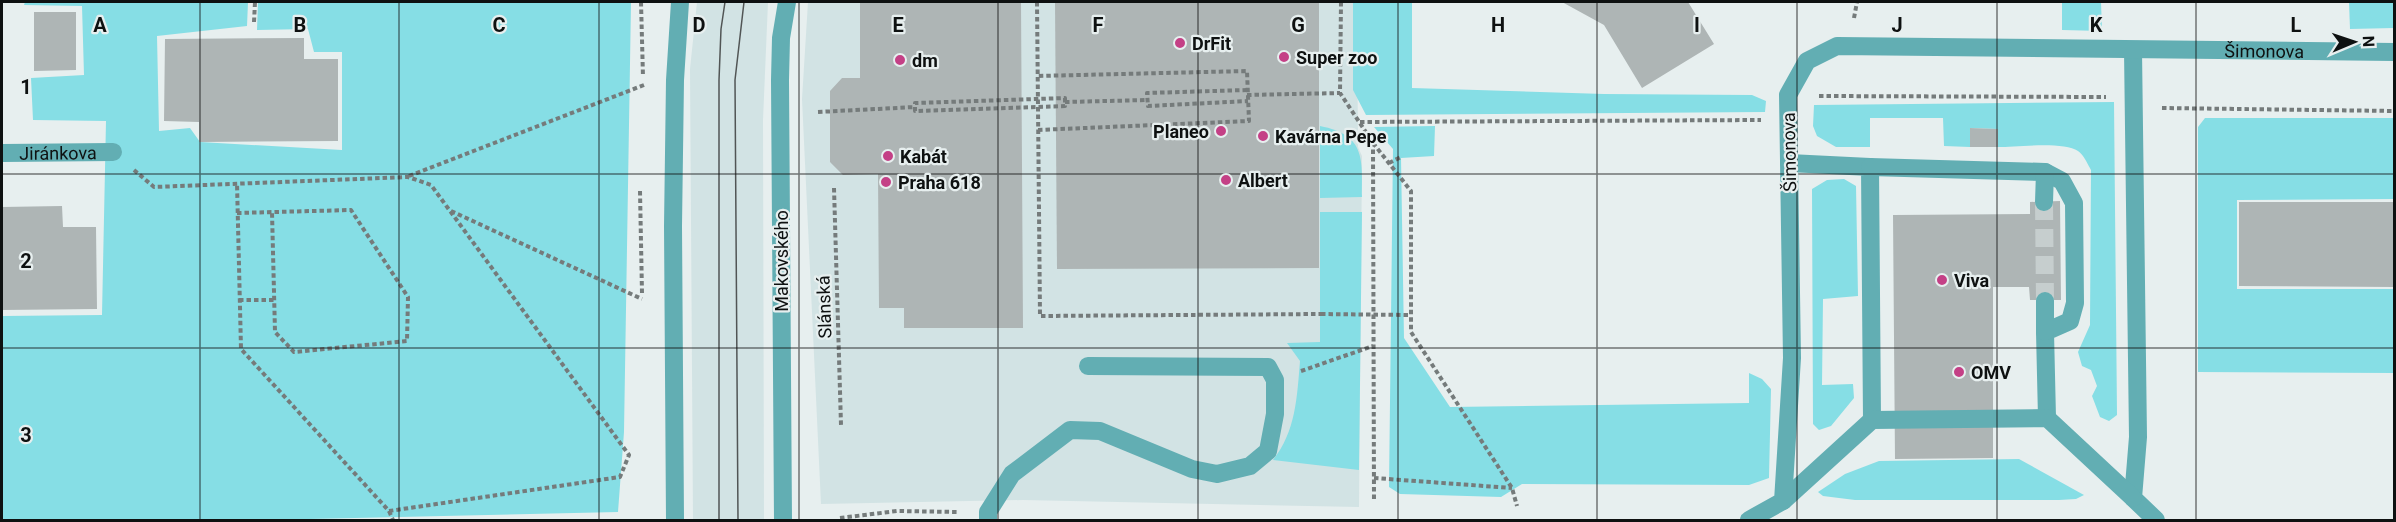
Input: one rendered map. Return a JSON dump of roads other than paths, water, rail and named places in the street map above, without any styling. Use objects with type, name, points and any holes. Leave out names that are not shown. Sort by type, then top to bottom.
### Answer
[{"type":"street","points":[[675,520],[673,226],[675,80],[680,2]]},
{"type":"street","name":"Makovského","points":[[783,520],[780,80],[781,38],[787,2]]},
{"type":"street","name":"Šimonova","points":[[1783,501],[1792,358],[1788,95],[1807,61],[1837,46],[2394,52]]},
{"type":"street","points":[[2133,50],[2138,437],[2133,498]]},
{"type":"street","name":"Jiránkova","points":[[2,153],[113,152]]},
{"type":"street","points":[[1789,163],[2045,172],[2062,180],[2074,203],[2075,292],[2070,321],[2045,332]]},
{"type":"street","points":[[1870,167],[1872,420]]},
{"type":"street","points":[[2044,202],[2045,172]]},
{"type":"street","points":[[2045,301],[2048,418]]},
{"type":"street","points":[[988,520],[988,512],[1012,474],[1070,430],[1100,431],[1192,470],[1217,474],[1250,466],[1268,451],[1275,414],[1275,380],[1268,368],[1088,366]]},
{"type":"street","points":[[1749,520],[1783,501],[1872,420],[2048,418],[2156,520]]},
{"type":"tunnel","points":[[2044,202],[2045,301]]},
{"type":"tram line","points":[[719,520],[719,80],[721,29],[725,2]]},
{"type":"tram line","points":[[738,520],[735,80],[744,2]]},
{"type":"place","name":"DrFit","points":[[1180,43]]},
{"type":"place","name":"Super zoo","points":[[1284,57]]},
{"type":"place","name":"dm","points":[[900,60]]},
{"type":"place","name":"Planeo","points":[[1221,131]]},
{"type":"place","name":"Kavárna Pepe","points":[[1263,136]]},
{"type":"place","name":"Kabát","points":[[888,156]]},
{"type":"place","name":"Albert","points":[[1226,180]]},
{"type":"place","name":"Praha 618","points":[[886,182]]},
{"type":"place","name":"Viva","points":[[1942,280]]},
{"type":"place","name":"OMV","points":[[1959,372]]}]
